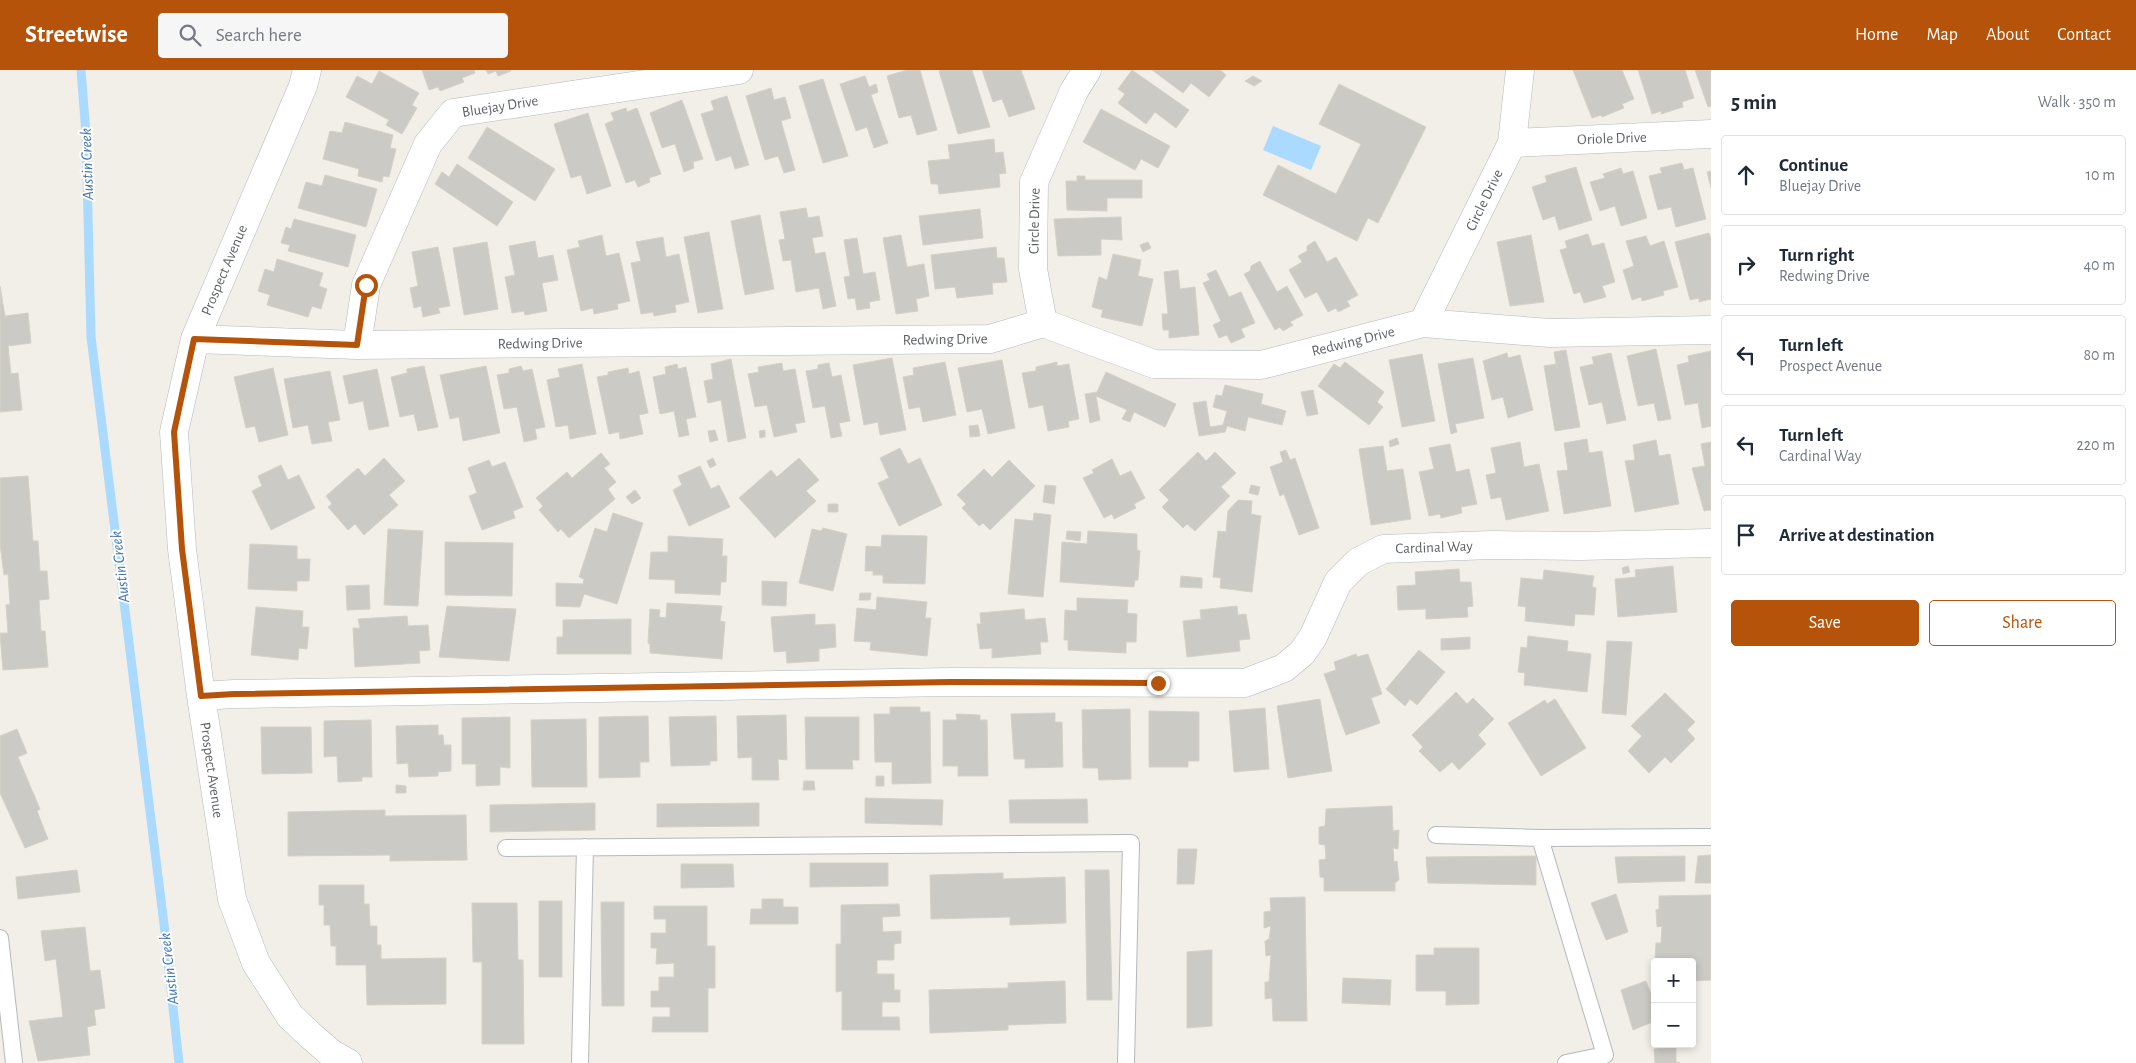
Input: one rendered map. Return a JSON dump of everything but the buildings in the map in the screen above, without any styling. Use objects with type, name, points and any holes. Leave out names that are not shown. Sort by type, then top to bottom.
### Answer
[{"type":"street","name":"Prospect Avenue","points":[[307,70],[303,86],[194,339],[174,432],[182,549],[201,696],[232,899],[256,963],[290,1016],[332,1054],[348,1063]]},
{"type":"street","name":"Bluejay Drive","points":[[357,345],[366,285],[428,144],[453,113],[739,70]]},
{"type":"street","name":"Circle Drive","points":[[1042,323],[1033,269],[1034,182],[1074,91],[1087,70]]},
{"type":"street","name":"Circle Drive","points":[[1423,323],[1512,142],[1520,70]]},
{"type":"street","name":"Oriole Drive","points":[[1512,142],[1711,134]]},
{"type":"street","name":"Redwing Drive","points":[[194,339],[357,345],[990,339],[1042,323],[1154,364],[1261,365],[1423,323],[1550,333],[1711,330]]},
{"type":"street","name":"Cardinal Way","points":[[201,696],[941,682],[1245,683],[1284,668],[1302,653],[1313,637],[1338,582],[1358,562],[1382,549],[1491,545],[1580,546],[1711,543]]},
{"type":"lane","points":[[1436,835],[1540,838],[1711,837]]},
{"type":"lane","points":[[1540,838],[1605,1054],[1566,1063]]},
{"type":"lane","points":[[506,848],[1131,843],[1126,1063]]},
{"type":"lane","points":[[580,1063],[585,848]]},
{"type":"lane","points":[[0,938],[14,1063]]},
{"type":"water","points":[[1273,126],[1321,146],[1311,170],[1263,150]]},
{"type":"waterway","name":"Austin Creek","points":[[81,70],[86,134],[91,337],[164,924],[179,1063]]},
{"type":"route","points":[[366,285],[357,345],[194,339],[174,432],[182,549],[201,696],[951,682],[1158,683]]}]
